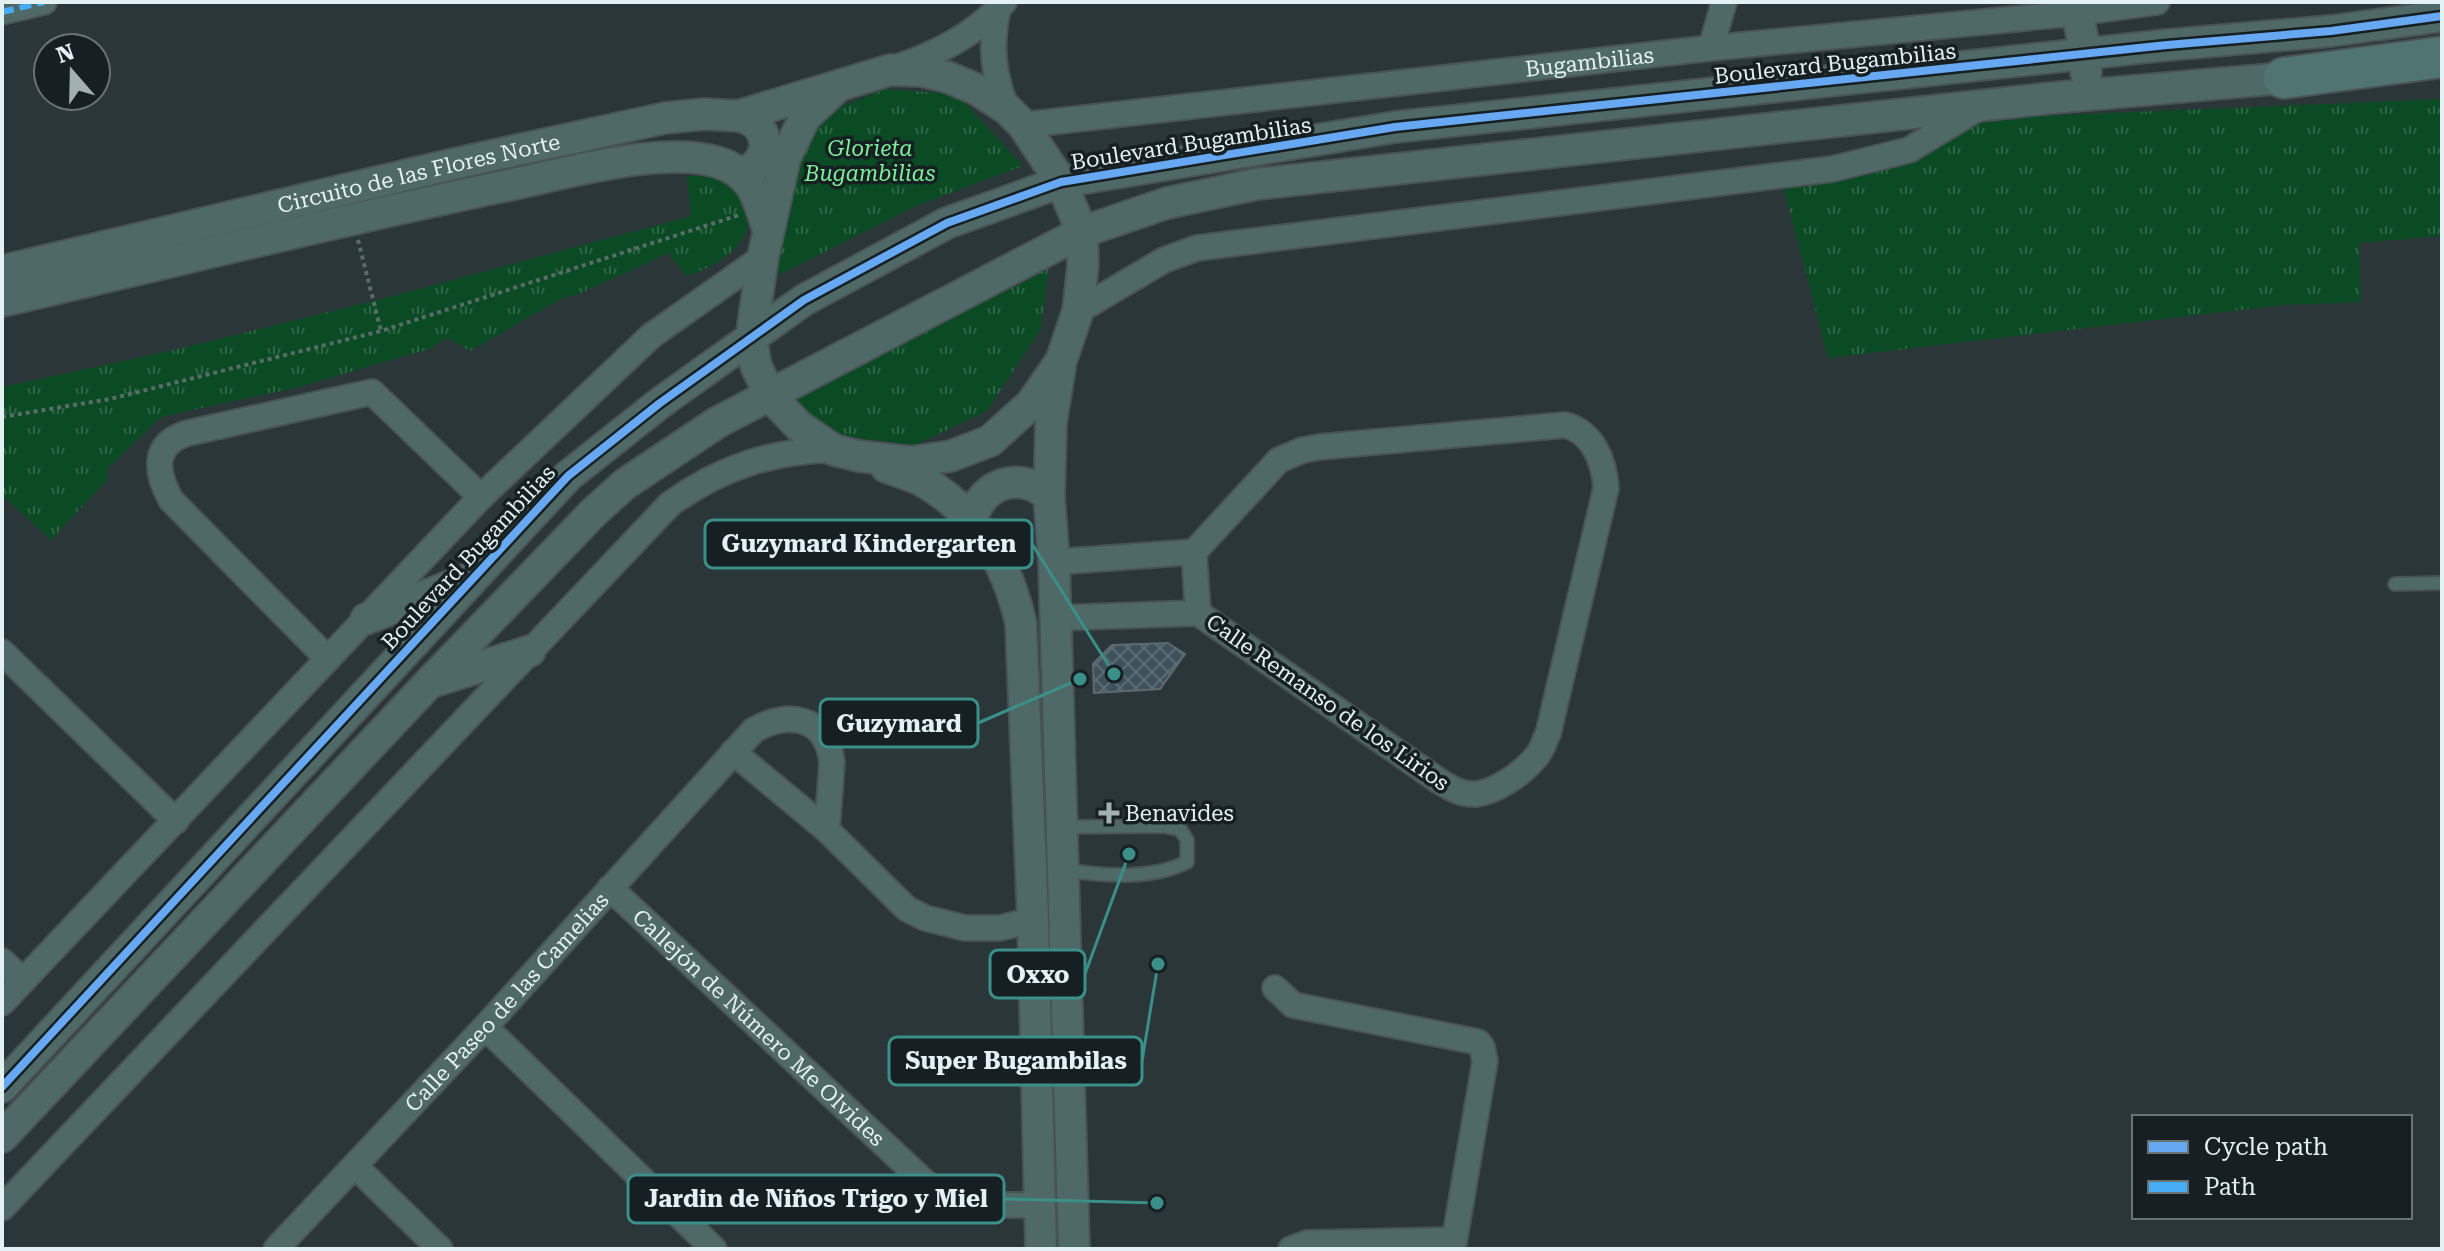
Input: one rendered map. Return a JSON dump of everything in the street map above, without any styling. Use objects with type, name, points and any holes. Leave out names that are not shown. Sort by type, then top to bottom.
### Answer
[{"type":"highway","points":[[2284,78],[2442,57]]},
{"type":"highway","points":[[2284,78],[2345,87],[2442,81]]},
{"type":"street","points":[[2,12],[44,2]]},
{"type":"street","points":[[1711,48],[1724,2]]},
{"type":"street","name":"Bugambilias","points":[[1015,117],[2077,13],[2157,2]]},
{"type":"street","points":[[2436,2],[2442,6]]},
{"type":"street","points":[[890,70],[951,44],[1001,6]]},
{"type":"street","points":[[1001,6],[993,34],[995,76],[1015,117],[1061,182],[1082,232],[1083,265],[1078,311],[1061,361],[1051,423],[1049,496],[1054,562],[1074,1249]]},
{"type":"street","points":[[2077,13],[2126,42],[2167,45]]},
{"type":"street","points":[[1078,311],[1164,260],[1197,248],[1832,169],[1909,150],[1991,105],[2028,91],[2080,81],[2086,73],[2086,54],[2077,13]]},
{"type":"street","name":"Boulevard Bugambilias","points":[[2,1087],[568,476],[660,403],[804,300],[947,223],[1061,182],[1395,127],[2167,45],[2331,31],[2442,16]]},
{"type":"street","points":[[890,70],[921,71],[947,77],[976,89],[1015,117]]},
{"type":"street","name":"Circuito de las Flores Norte","points":[[2,271],[449,165],[665,118],[704,114],[738,116],[890,70]]},
{"type":"street","points":[[2,1137],[430,682],[594,512],[625,484],[718,422],[1082,232],[1167,203],[1257,184],[1991,105],[2284,78]]},
{"type":"street","points":[[838,86],[805,117],[785,158],[764,233],[751,338],[756,366],[771,397],[799,426],[846,453],[921,481],[972,519],[990,544],[1015,598],[1021,624],[1033,920],[1041,1249]]},
{"type":"street","points":[[738,116],[746,117],[760,126],[766,141],[763,158],[742,173],[758,196],[764,233]]},
{"type":"street","name":"Circuito de las Flores Norte","points":[[2,301],[456,196],[633,160],[678,158],[715,162],[742,173]]},
{"type":"street","points":[[449,165],[456,196]]},
{"type":"street","name":"Boulevard Bugambilias","points":[[2,1003],[481,497],[764,233]]},
{"type":"street","points":[[2,1208],[670,504],[716,475],[764,457],[799,451],[846,453],[911,462],[951,456],[990,441],[1031,404],[1061,361]]},
{"type":"street","points":[[328,659],[171,500],[162,486],[159,469],[168,443],[188,433],[372,392],[481,497]]},
{"type":"street","name":"Calle Remanso de los Lirios","points":[[1054,618],[1198,613],[1439,781],[1456,791],[1475,794],[1510,779],[1538,755],[1548,734],[1606,488],[1601,459],[1585,435],[1565,425],[1303,450],[1279,460],[1194,552],[1198,613]]},
{"type":"street","points":[[972,519],[986,493],[1003,484],[1023,482],[1049,496]]},
{"type":"street","points":[[1054,562],[1194,552]]},
{"type":"street","points":[[366,619],[474,577]]},
{"type":"street","points":[[430,682],[530,651]]},
{"type":"street","points":[[2,652],[176,821]]},
{"type":"street","name":"Calle Paseo de las Camelias","points":[[276,1249],[485,1027],[746,736],[764,724],[789,719],[803,720],[821,732],[830,751],[827,830]]},
{"type":"street","points":[[733,752],[827,830],[907,909],[925,918],[955,926],[983,929],[1033,920]]},
{"type":"street","name":"Callejón de Número Me Olvides","points":[[610,888],[930,1187],[954,1200],[968,1203],[1040,1205]]},
{"type":"street","points":[[2,961],[22,980]]},
{"type":"street","points":[[1275,988],[1293,1005],[1478,1042],[1485,1061],[1453,1245],[1307,1243],[1291,1249]]},
{"type":"street","points":[[485,1027],[714,1249]]},
{"type":"street","points":[[355,1166],[440,1249]]},
{"type":"lane","points":[[2395,584],[2442,583]]},
{"type":"lane","points":[[1061,827],[1163,826],[1180,829],[1187,840],[1187,862],[1173,869],[1114,875],[1062,869]]},
{"type":"path","points":[[353,220],[381,331]]},
{"type":"path","points":[[2,417],[110,399],[764,233]]},
{"type":"green space","name":"Glorieta Bugambilias","points":[[885,89],[957,94],[1023,166],[916,206],[779,275],[775,253],[798,161],[825,113]]},
{"type":"green space","points":[[2442,99],[2442,236],[2359,243],[2361,302],[2284,305],[1828,358],[1783,185],[1903,163],[1990,118]]},
{"type":"green space","points":[[687,176],[714,177],[727,183],[738,195],[747,217],[746,230],[733,250],[698,272],[686,276],[669,253],[579,294],[563,298],[470,351],[447,338],[429,349],[299,387],[161,417],[107,469],[107,480],[51,540],[2,495],[2,387],[169,351],[385,298],[691,216]]},
{"type":"green space","points":[[1050,260],[1040,331],[987,411],[915,445],[827,434],[786,399]]},
{"type":"building","points":[[1168,643],[1185,654],[1160,689],[1094,693],[1093,664],[1112,645]]},
{"type":"marked path","points":[[2,12],[44,2]]},
{"type":"cycle path","points":[[2,1087],[568,476],[660,403],[804,300],[947,223],[1061,182],[1395,127],[2167,45],[2331,31],[2442,16]]},
{"type":"place","name":"Guzymard Kindergarten","points":[[1114,674]]},
{"type":"place","name":"Guzymard","points":[[1080,679]]},
{"type":"place","name":"Benavides","points":[[1109,813]]},
{"type":"place","name":"Oxxo","points":[[1129,854]]},
{"type":"place","name":"Super Bugambilas","points":[[1158,964]]},
{"type":"place","name":"Jardin de Niños Trigo y Miel","points":[[1157,1203]]}]
